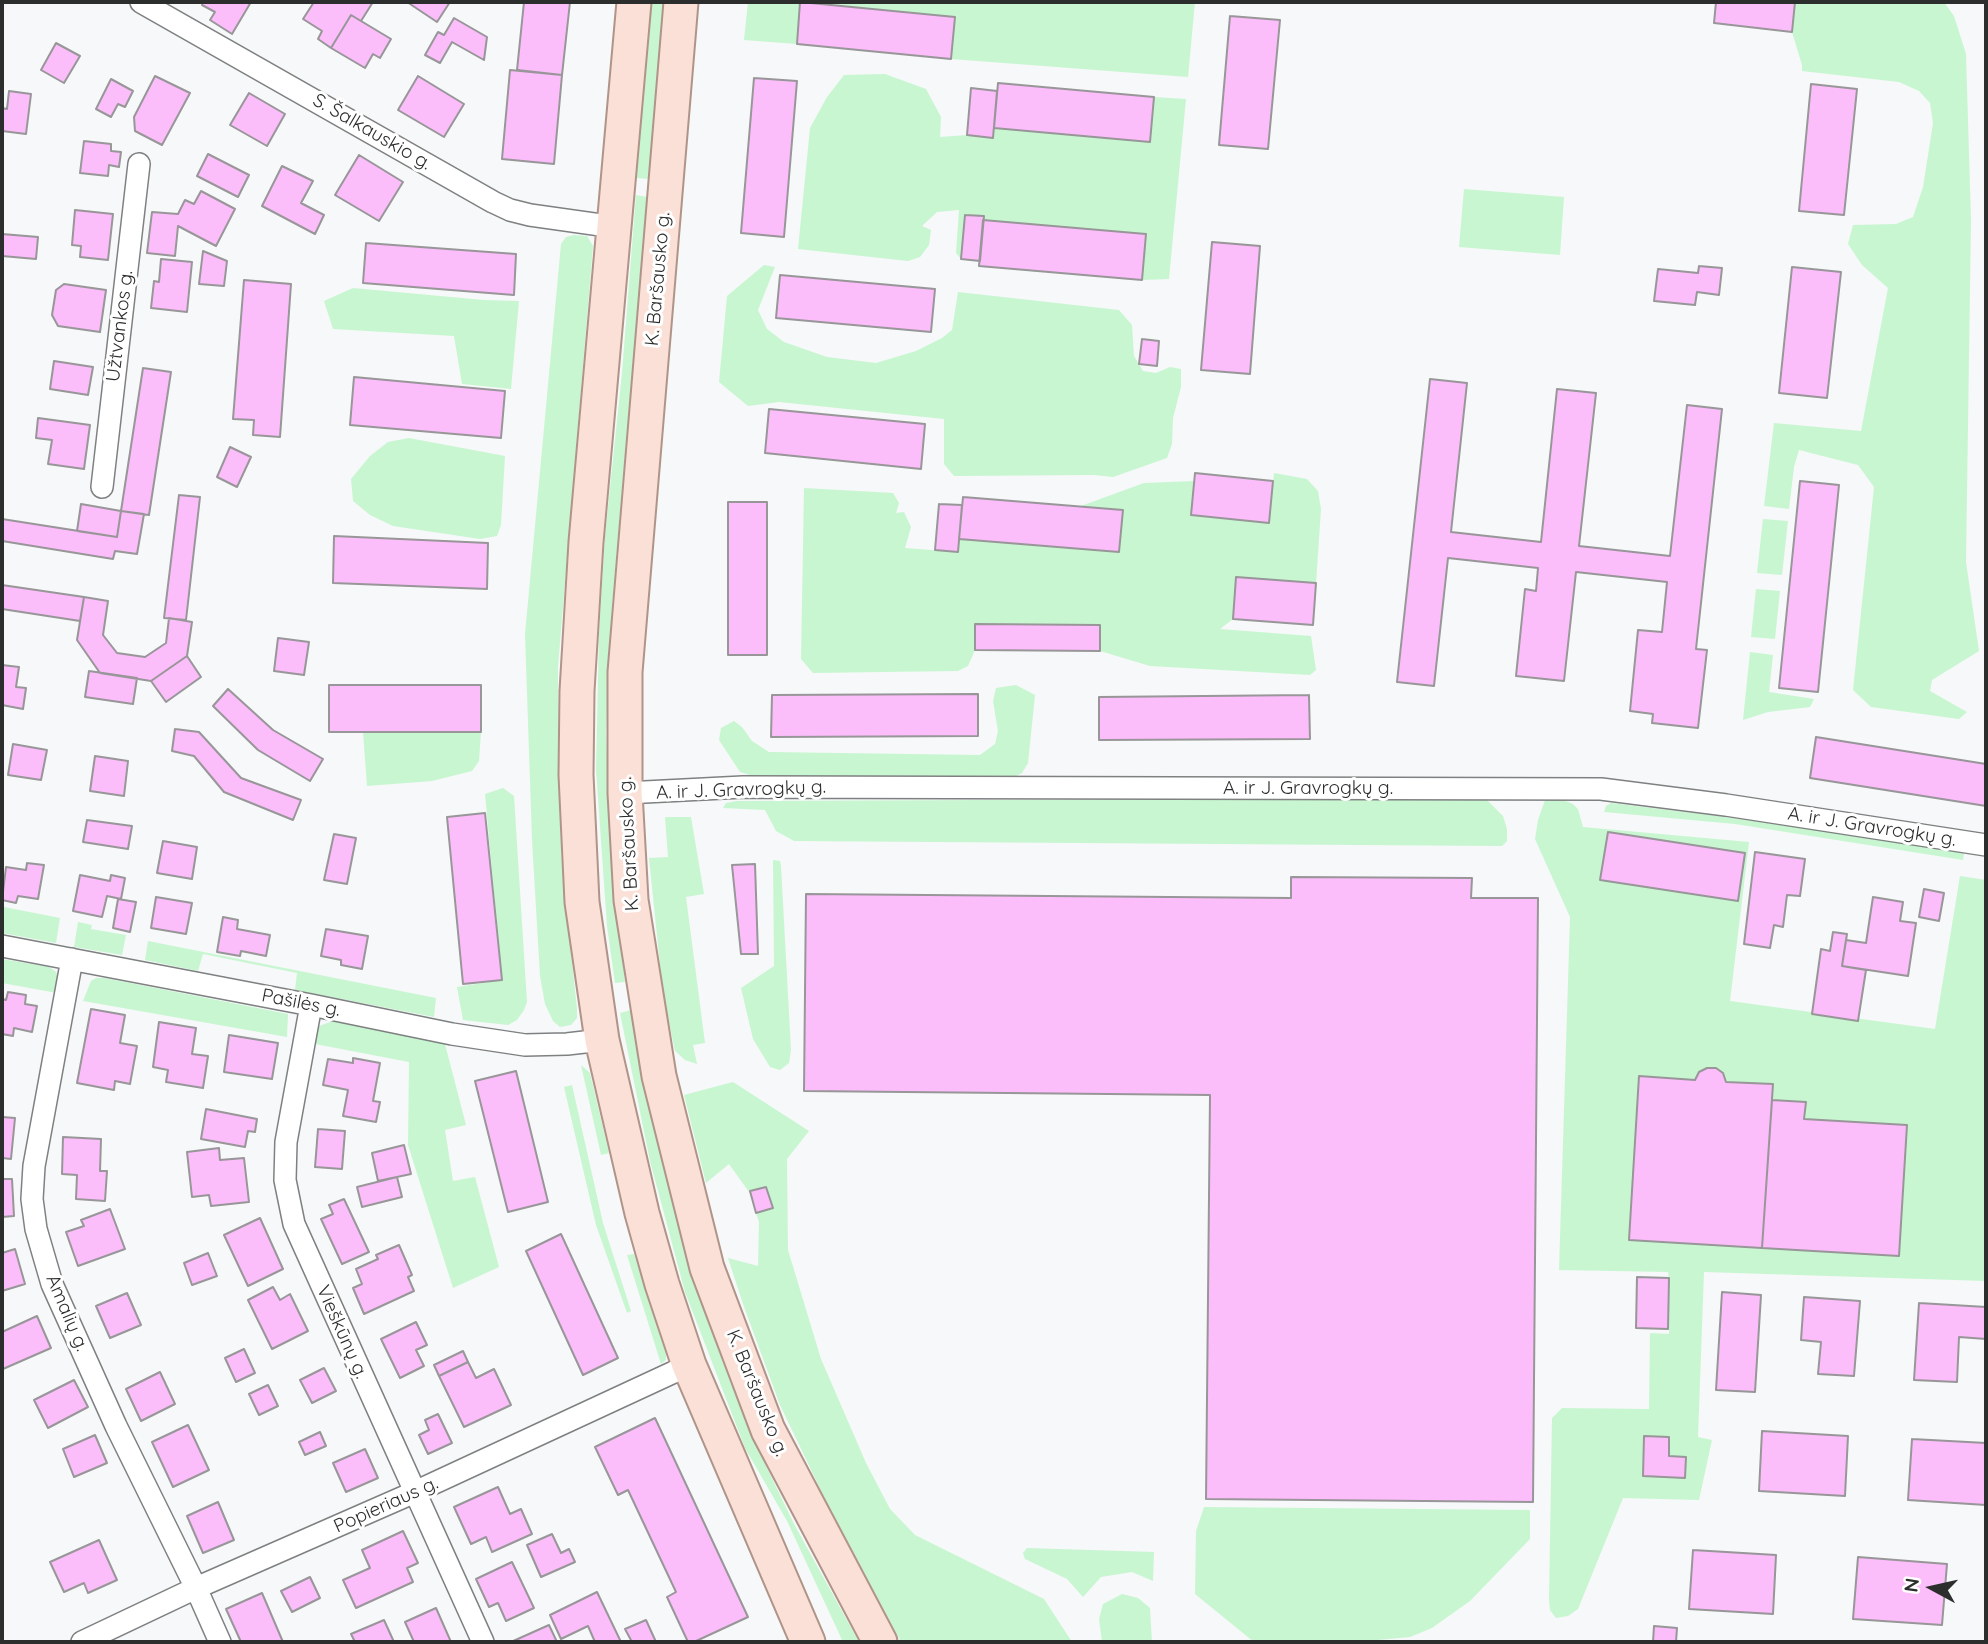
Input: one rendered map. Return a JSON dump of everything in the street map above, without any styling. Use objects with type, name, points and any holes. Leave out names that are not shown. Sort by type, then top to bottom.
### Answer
[{"type":"main road","points":[[634,2],[586,542],[576,733],[582,902],[602,1040],[642,1213],[662,1284],[689,1365],[808,1642]]},
{"type":"main road","name":"K. Baršausko g.","points":[[681,2],[625,672],[625,793],[631,900],[659,1076],[707,1268],[768,1430],[880,1642]]},
{"type":"street","name":"S. Šalkauskio g.","points":[[141,2],[493,202],[530,215],[614,227]]},
{"type":"street","name":"Užtvankos g.","points":[[102,487],[139,164]]},
{"type":"street","name":"A. ir J. Gravrogkų g.","points":[[625,793],[743,787],[1601,789],[1726,805],[1986,845]]},
{"type":"street","name":"Pašilės g.","points":[[2,946],[452,1034],[525,1045],[602,1040]]},
{"type":"street","name":"Amalių g.","points":[[72,959],[35,1154],[32,1199],[36,1229],[52,1284],[219,1642]]},
{"type":"street","name":"Vieškūnų g.","points":[[311,1005],[286,1142],[285,1180],[294,1224],[482,1642]]},
{"type":"street","name":"Popieriaus g.","points":[[82,1642],[689,1365]]},
{"type":"green space","points":[[652,2],[664,2],[649,179],[636,178]]},
{"type":"green space","points":[[748,2],[1195,2],[1188,77],[951,59],[954,17],[801,3],[797,44],[744,40]]},
{"type":"green space","points":[[1795,2],[1944,2],[1954,16],[1966,54],[1971,220],[1966,562],[1979,651],[1932,680],[1930,691],[1967,712],[1959,719],[1871,707],[1853,690],[1874,487],[1858,465],[1799,450],[1789,509],[1764,506],[1774,423],[1861,431],[1888,288],[1862,265],[1848,244],[1853,225],[1896,224],[1913,217],[1923,187],[1933,123],[1930,103],[1919,91],[1899,82],[1802,71],[1792,32]]},
{"type":"green space","points":[[885,74],[926,89],[941,117],[940,137],[967,135],[993,138],[994,128],[1150,142],[1154,97],[1186,99],[1169,279],[1142,280],[1146,234],[984,220],[983,216],[965,215],[961,259],[956,253],[959,210],[937,212],[922,226],[931,230],[929,245],[920,257],[908,261],[798,249],[810,128],[827,97],[844,75]]},
{"type":"green space","points":[[1464,189],[1564,197],[1560,255],[1459,247]]},
{"type":"green space","points":[[636,195],[647,197],[612,607],[606,732],[611,850],[625,982],[615,983],[607,926],[596,769],[599,634],[605,536],[622,373]]},
{"type":"green space","points":[[587,236],[593,246],[558,667],[562,864],[577,1009],[577,1018],[571,1025],[560,1027],[553,1021],[545,1004],[540,976],[525,634],[561,244],[566,237]]},
{"type":"green space","points":[[764,265],[775,267],[758,310],[767,329],[784,342],[827,357],[876,363],[916,351],[952,330],[958,292],[1119,310],[1132,325],[1134,356],[1143,371],[1156,373],[1170,367],[1181,369],[1181,387],[1173,418],[1172,444],[1167,458],[1113,477],[954,476],[944,464],[944,419],[779,402],[748,406],[719,382],[727,296]]},
{"type":"green space","points":[[353,288],[519,301],[511,389],[462,384],[454,336],[333,329],[324,301]]},
{"type":"green space","points":[[409,438],[505,456],[501,525],[497,536],[480,539],[393,526],[370,515],[353,501],[351,479],[370,456],[388,442]]},
{"type":"green space","points":[[1274,473],[1307,479],[1318,491],[1321,509],[1316,583],[1236,577],[1233,619],[1220,629],[1311,636],[1316,670],[1310,675],[1150,666],[1100,651],[1100,626],[975,625],[975,650],[968,666],[958,671],[813,673],[801,659],[804,488],[893,493],[899,503],[896,513],[904,512],[911,527],[905,548],[958,552],[959,539],[1119,552],[1122,510],[1081,506],[1144,483],[1195,481],[1192,515],[1269,523]]},
{"type":"green space","points":[[1763,519],[1788,521],[1782,575],[1757,573]]},
{"type":"green space","points":[[1756,589],[1780,591],[1775,639],[1751,637]]},
{"type":"green space","points":[[1750,652],[1773,655],[1769,692],[1814,699],[1810,707],[1768,712],[1743,720]]},
{"type":"green space","points":[[1016,685],[1035,695],[1028,763],[1022,773],[1010,779],[753,776],[740,772],[719,740],[721,728],[734,721],[752,741],[769,752],[980,755],[995,744],[998,731],[993,701],[996,688]]},
{"type":"green space","points":[[363,732],[481,732],[479,761],[472,771],[432,781],[367,786]]},
{"type":"green space","points":[[503,788],[514,796],[527,1002],[517,1020],[508,1025],[463,1020],[457,987],[502,980],[485,794]]},
{"type":"green space","points":[[1485,798],[1503,816],[1507,841],[1502,846],[794,841],[776,831],[765,810],[723,808],[726,803],[737,801]]},
{"type":"green space","points":[[1545,800],[1563,800],[1578,809],[1583,827],[1749,842],[1730,1001],[1935,1029],[1960,876],[1986,880],[1986,1281],[1704,1272],[1698,1437],[1712,1440],[1699,1500],[1623,1498],[1578,1609],[1568,1616],[1556,1618],[1550,1610],[1549,1600],[1552,1418],[1562,1408],[1649,1409],[1650,1333],[1669,1334],[1669,1278],[1668,1272],[1559,1270],[1570,917],[1535,839]],"holes":[[[1645,1436],[1669,1437],[1669,1456],[1686,1457],[1685,1478],[1643,1476]]]},
{"type":"green space","points":[[1611,803],[1726,817],[1961,851],[1964,854],[1963,860],[1735,824],[1604,812],[1606,806]]},
{"type":"green space","points":[[665,817],[691,817],[704,894],[686,897],[705,1043],[693,1045],[697,1064],[685,1060],[675,1051],[663,994],[649,858],[668,857]]},
{"type":"green space","points":[[773,860],[780,861],[781,866],[791,1050],[789,1063],[780,1070],[770,1067],[753,1039],[741,988],[774,966]]},
{"type":"green space","points":[[4,907],[60,918],[56,943],[2,933]]},
{"type":"green space","points":[[78,922],[92,925],[91,929],[126,935],[122,955],[74,947]]},
{"type":"green space","points":[[148,941],[436,998],[434,1017],[295,990],[297,973],[203,954],[198,971],[145,960]]},
{"type":"green space","points":[[2,959],[49,967],[58,975],[57,993],[2,983]]},
{"type":"green space","points":[[96,978],[288,1014],[287,1037],[83,1001],[91,981]]},
{"type":"green space","points":[[631,1010],[651,1117],[694,1283],[729,1379],[767,1468],[794,1524],[859,1642],[843,1642],[787,1521],[745,1448],[685,1292],[650,1161],[620,1013]]},
{"type":"green space","points":[[333,1021],[445,1044],[466,1125],[445,1130],[453,1181],[475,1177],[499,1267],[453,1288],[408,1145],[409,1062],[315,1044],[319,1026]]},
{"type":"green space","points":[[581,1065],[590,1073],[609,1153],[601,1155]]},
{"type":"green space","points":[[733,1082],[809,1131],[787,1159],[788,1250],[821,1359],[866,1463],[890,1509],[915,1535],[1044,1599],[1072,1642],[901,1642],[825,1499],[780,1405],[728,1258],[758,1266],[759,1222],[749,1192],[729,1164],[706,1183],[684,1095]]},
{"type":"green space","points":[[572,1085],[603,1223],[631,1311],[627,1313],[596,1225],[564,1087]]},
{"type":"green space","points":[[634,1254],[666,1354],[666,1360],[661,1364],[627,1255]]},
{"type":"green space","points":[[1204,1507],[1530,1510],[1530,1539],[1470,1601],[1432,1628],[1410,1637],[1356,1642],[1254,1642],[1195,1594],[1196,1531]]},
{"type":"green space","points":[[1027,1548],[1154,1552],[1153,1581],[1132,1572],[1101,1577],[1083,1597],[1067,1579],[1025,1559],[1023,1553]]},
{"type":"green space","points":[[1122,1594],[1138,1598],[1150,1608],[1152,1642],[1102,1642],[1099,1619],[1103,1604]]},
{"type":"building","points":[[203,2],[251,2],[232,34],[210,20],[215,12],[202,5]]},
{"type":"building","points":[[314,2],[373,2],[361,21],[351,15],[331,48],[318,39],[322,31],[303,19]]},
{"type":"building","points":[[407,2],[450,2],[437,22]]},
{"type":"building","points":[[524,2],[570,2],[562,75],[517,70]]},
{"type":"building","points":[[800,2],[955,17],[951,59],[797,44]]},
{"type":"building","points":[[1716,2],[1795,2],[1792,32],[1714,23]]},
{"type":"building","points":[[351,15],[391,39],[380,58],[373,54],[365,68],[331,48]]},
{"type":"building","points":[[1230,16],[1280,20],[1268,149],[1219,145]]},
{"type":"building","points":[[454,18],[487,37],[484,60],[452,42],[440,63],[425,55],[438,32],[444,35]]},
{"type":"building","points":[[56,43],[80,56],[64,83],[41,70]]},
{"type":"building","points":[[510,70],[562,75],[554,164],[502,159]]},
{"type":"building","points":[[155,76],[190,93],[162,145],[135,131],[134,117]]},
{"type":"building","points":[[418,76],[464,104],[444,137],[398,110]]},
{"type":"building","points":[[754,78],[797,81],[784,237],[741,233]]},
{"type":"building","points":[[111,79],[133,91],[125,107],[118,104],[111,117],[96,109]]},
{"type":"building","points":[[998,83],[1154,97],[1150,142],[994,128]]},
{"type":"building","points":[[1811,84],[1857,89],[1844,215],[1799,211]]},
{"type":"building","points":[[971,88],[997,91],[993,138],[967,135]]},
{"type":"building","points":[[9,91],[31,94],[26,134],[2,131],[2,108],[7,109]]},
{"type":"building","points":[[249,93],[285,114],[267,146],[230,125]]},
{"type":"building","points":[[84,141],[111,144],[111,151],[121,152],[119,167],[109,165],[108,176],[80,173]]},
{"type":"building","points":[[208,154],[249,175],[238,197],[197,176]]},
{"type":"building","points":[[359,155],[403,182],[379,221],[335,195]]},
{"type":"building","points":[[282,166],[313,181],[301,203],[324,215],[315,234],[262,206]]},
{"type":"building","points":[[201,191],[235,209],[216,246],[178,226],[175,256],[147,253],[152,212],[178,214],[185,200],[194,204]]},
{"type":"building","points":[[75,210],[113,214],[108,260],[80,257],[81,246],[72,245]]},
{"type":"building","points":[[965,215],[984,216],[980,261],[961,259]]},
{"type":"building","points":[[983,220],[1146,234],[1142,280],[979,266]]},
{"type":"building","points":[[2,234],[38,237],[36,259],[2,256]]},
{"type":"building","points":[[1212,242],[1260,246],[1250,374],[1201,370]]},
{"type":"building","points":[[366,243],[516,254],[514,295],[363,283]]},
{"type":"building","points":[[203,251],[227,261],[224,286],[199,284]]},
{"type":"building","points":[[161,259],[192,262],[187,312],[151,308],[154,281],[159,282]]},
{"type":"building","points":[[1699,266],[1722,268],[1719,295],[1697,292],[1695,305],[1654,301],[1658,269],[1698,273]]},
{"type":"building","points":[[1792,267],[1841,272],[1827,398],[1779,393]]},
{"type":"building","points":[[780,275],[935,289],[931,332],[776,318]]},
{"type":"building","points":[[244,280],[291,284],[280,437],[253,435],[254,420],[233,419]]},
{"type":"building","points":[[64,284],[106,290],[100,332],[58,326],[52,315],[56,290]]},
{"type":"building","points":[[1142,339],[1159,341],[1157,366],[1139,364]]},
{"type":"building","points":[[54,361],[93,367],[88,395],[50,389]]},
{"type":"building","points":[[143,368],[171,372],[149,515],[121,511]]},
{"type":"building","points":[[354,377],[505,391],[501,438],[350,425]]},
{"type":"building","points":[[1430,379],[1467,383],[1451,532],[1541,542],[1557,389],[1596,393],[1579,546],[1670,556],[1687,405],[1722,409],[1696,649],[1707,650],[1698,728],[1652,723],[1653,714],[1630,711],[1638,630],[1662,632],[1667,582],[1576,572],[1564,681],[1516,676],[1525,589],[1536,591],[1538,568],[1448,558],[1434,686],[1397,682]]},
{"type":"building","points":[[769,409],[925,424],[921,469],[765,453]]},
{"type":"building","points":[[38,418],[90,425],[84,469],[48,464],[52,440],[36,438]]},
{"type":"building","points":[[230,447],[251,457],[237,487],[217,477]]},
{"type":"building","points":[[1195,473],[1273,481],[1269,523],[1191,515]]},
{"type":"building","points":[[1800,481],[1839,485],[1818,692],[1779,688]]},
{"type":"building","points":[[179,495],[200,497],[186,620],[164,618]]},
{"type":"building","points":[[963,497],[1123,510],[1119,552],[959,539]]},
{"type":"building","points":[[728,502],[767,502],[767,655],[728,655]]},
{"type":"building","points":[[81,504],[121,511],[117,537],[77,531]]},
{"type":"building","points":[[939,504],[962,505],[958,552],[935,550]]},
{"type":"building","points":[[121,511],[144,514],[137,554],[115,551],[113,559],[2,541],[2,519],[117,537]]},
{"type":"building","points":[[334,536],[488,543],[487,589],[333,583]]},
{"type":"building","points":[[1236,577],[1316,583],[1313,625],[1233,619]]},
{"type":"building","points":[[2,585],[84,597],[80,621],[2,609]]},
{"type":"building","points":[[84,597],[108,601],[103,635],[117,653],[145,657],[166,643],[169,618],[192,622],[187,656],[151,681],[100,673],[77,640]]},
{"type":"building","points":[[975,624],[1100,625],[1100,651],[975,650]]},
{"type":"building","points":[[278,638],[309,642],[304,675],[274,671]]},
{"type":"building","points":[[187,656],[201,677],[166,702],[151,681]]},
{"type":"building","points":[[2,665],[19,667],[16,687],[26,688],[23,709],[2,705]]},
{"type":"building","points":[[89,671],[137,678],[133,704],[85,697]]},
{"type":"building","points":[[329,685],[481,685],[481,732],[329,732]]},
{"type":"building","points":[[228,689],[273,730],[323,759],[310,781],[258,750],[213,706]]},
{"type":"building","points":[[978,694],[978,736],[771,737],[772,695]]},
{"type":"building","points":[[1309,695],[1310,739],[1099,740],[1099,697]]},
{"type":"building","points":[[175,729],[199,732],[241,778],[301,800],[293,820],[224,792],[194,756],[172,751]]},
{"type":"building","points":[[1816,737],[1986,764],[1986,806],[1810,778]]},
{"type":"building","points":[[13,744],[47,750],[41,780],[8,775]]},
{"type":"building","points":[[95,756],[128,761],[124,796],[90,791]]},
{"type":"building","points":[[485,813],[502,980],[463,984],[447,817]]},
{"type":"building","points":[[87,820],[132,826],[128,849],[83,842]]},
{"type":"building","points":[[1608,832],[1745,853],[1738,901],[1600,880]]},
{"type":"building","points":[[334,834],[356,838],[347,884],[324,880]]},
{"type":"building","points":[[163,841],[197,847],[192,879],[157,873]]},
{"type":"building","points":[[1755,852],[1805,859],[1800,896],[1787,895],[1783,927],[1774,925],[1770,948],[1744,944]]},
{"type":"building","points":[[27,863],[44,865],[38,899],[18,896],[16,903],[2,900],[6,867],[26,870]]},
{"type":"building","points":[[755,864],[758,954],[741,954],[732,865]]},
{"type":"building","points":[[80,875],[110,881],[111,875],[125,878],[121,899],[107,896],[102,917],[73,911]]},
{"type":"building","points":[[1291,877],[1472,878],[1471,898],[1538,898],[1533,1502],[1206,1499],[1210,1095],[804,1091],[806,894],[1291,898]]},
{"type":"building","points":[[1924,889],[1944,893],[1939,921],[1919,917]]},
{"type":"building","points":[[156,897],[192,903],[186,934],[151,928]]},
{"type":"building","points":[[1873,897],[1903,902],[1900,921],[1916,923],[1908,976],[1842,966],[1846,940],[1866,943]]},
{"type":"building","points":[[118,899],[136,902],[130,932],[113,928]]},
{"type":"building","points":[[223,917],[238,920],[237,929],[270,935],[266,956],[241,951],[240,956],[217,952]]},
{"type":"building","points":[[326,929],[368,936],[362,969],[341,965],[341,960],[321,956]]},
{"type":"building","points":[[1833,932],[1847,934],[1842,966],[1866,970],[1858,1021],[1812,1014],[1821,949],[1830,951]]},
{"type":"building","points":[[8,992],[26,995],[25,1004],[37,1006],[32,1032],[14,1028],[13,1036],[2,1034],[2,999],[6,1000]]},
{"type":"building","points":[[91,1009],[125,1015],[120,1043],[137,1046],[130,1084],[115,1081],[114,1090],[77,1083]]},
{"type":"building","points":[[159,1022],[196,1028],[192,1054],[208,1056],[203,1088],[166,1082],[168,1070],[153,1067]]},
{"type":"building","points":[[229,1035],[278,1043],[272,1079],[224,1072]]},
{"type":"building","points":[[353,1058],[380,1063],[373,1101],[380,1102],[376,1122],[343,1116],[348,1090],[323,1085],[328,1059],[353,1063]]},
{"type":"building","points":[[1716,1068],[1723,1073],[1726,1082],[1773,1084],[1762,1248],[1629,1240],[1639,1076],[1695,1080],[1699,1072]]},
{"type":"building","points":[[516,1071],[548,1202],[508,1212],[475,1081]]},
{"type":"building","points":[[1772,1100],[1806,1102],[1804,1119],[1907,1125],[1899,1256],[1762,1248]]},
{"type":"building","points":[[206,1109],[257,1119],[255,1132],[248,1131],[245,1147],[201,1139]]},
{"type":"building","points":[[2,1117],[15,1118],[11,1159],[2,1158]]},
{"type":"building","points":[[318,1129],[345,1131],[342,1169],[315,1167]]},
{"type":"building","points":[[63,1137],[101,1139],[100,1171],[107,1171],[105,1201],[76,1199],[77,1175],[62,1174]]},
{"type":"building","points":[[404,1145],[411,1174],[378,1181],[372,1153]]},
{"type":"building","points":[[219,1148],[220,1160],[244,1158],[249,1202],[211,1206],[209,1195],[192,1197],[187,1152]]},
{"type":"building","points":[[397,1177],[402,1197],[362,1207],[357,1187]]},
{"type":"building","points":[[2,1179],[12,1179],[14,1216],[2,1217]]},
{"type":"building","points":[[766,1187],[773,1208],[756,1213],[750,1191]]},
{"type":"building","points":[[344,1199],[369,1252],[342,1264],[321,1219],[333,1214],[329,1205]]},
{"type":"building","points":[[110,1209],[125,1249],[78,1266],[66,1232],[84,1226],[81,1220]]},
{"type":"building","points":[[260,1218],[283,1269],[248,1286],[224,1235]]},
{"type":"building","points":[[561,1234],[618,1358],[583,1375],[526,1251]]},
{"type":"building","points":[[399,1245],[412,1275],[408,1277],[414,1291],[364,1314],[353,1288],[362,1284],[356,1269],[378,1259],[376,1255]]},
{"type":"building","points":[[15,1249],[25,1284],[2,1291],[2,1253]]},
{"type":"building","points":[[208,1253],[217,1276],[192,1285],[184,1263]]},
{"type":"building","points":[[1637,1277],[1669,1278],[1668,1329],[1636,1328]]},
{"type":"building","points":[[273,1287],[280,1300],[290,1294],[308,1331],[272,1349],[248,1300]]},
{"type":"building","points":[[1722,1292],[1761,1295],[1755,1392],[1716,1390]]},
{"type":"building","points":[[127,1293],[141,1325],[110,1338],[96,1306]]},
{"type":"building","points":[[1804,1297],[1860,1301],[1854,1376],[1818,1374],[1821,1342],[1801,1340]]},
{"type":"building","points":[[1919,1303],[1986,1307],[1986,1339],[1959,1337],[1957,1382],[1914,1380]]},
{"type":"building","points":[[37,1316],[51,1348],[3,1369],[2,1332]]},
{"type":"building","points":[[416,1322],[427,1345],[416,1350],[424,1366],[400,1378],[381,1339]]},
{"type":"building","points":[[244,1349],[255,1373],[236,1382],[225,1358]]},
{"type":"building","points":[[463,1351],[468,1362],[439,1376],[434,1365]]},
{"type":"building","points":[[468,1362],[476,1378],[494,1369],[511,1405],[464,1427],[439,1376]]},
{"type":"building","points":[[324,1368],[336,1391],[312,1403],[300,1380]]},
{"type":"building","points":[[160,1372],[175,1404],[141,1421],[126,1389]]},
{"type":"building","points":[[74,1380],[88,1407],[48,1428],[34,1400]]},
{"type":"building","points":[[268,1385],[278,1406],[259,1415],[249,1394]]},
{"type":"building","points":[[438,1414],[452,1443],[428,1454],[419,1435],[429,1430],[425,1420]]},
{"type":"building","points":[[655,1418],[748,1617],[694,1642],[688,1642],[667,1597],[676,1592],[628,1490],[618,1495],[595,1447]]},
{"type":"building","points":[[188,1425],[209,1470],[173,1487],[152,1442]]},
{"type":"building","points":[[1762,1431],[1848,1436],[1845,1496],[1759,1491]]},
{"type":"building","points":[[320,1432],[326,1446],[305,1455],[299,1442]]},
{"type":"building","points":[[95,1435],[107,1463],[74,1477],[63,1449]]},
{"type":"building","points":[[1644,1436],[1669,1437],[1669,1456],[1686,1457],[1685,1478],[1643,1476]]},
{"type":"building","points":[[1912,1439],[1986,1443],[1986,1505],[1908,1500]]},
{"type":"building","points":[[365,1449],[378,1478],[346,1492],[333,1463]]},
{"type":"building","points":[[498,1487],[510,1514],[521,1509],[532,1534],[492,1552],[486,1537],[471,1544],[454,1507]]},
{"type":"building","points":[[218,1502],[234,1540],[203,1553],[187,1516]]},
{"type":"building","points":[[403,1531],[418,1563],[407,1568],[413,1582],[356,1608],[343,1580],[370,1568],[362,1550]]},
{"type":"building","points":[[552,1534],[561,1553],[569,1549],[575,1562],[541,1577],[527,1545]]},
{"type":"building","points":[[99,1540],[117,1580],[88,1593],[84,1583],[64,1592],[50,1562]]},
{"type":"building","points":[[1693,1550],[1776,1555],[1773,1614],[1689,1609]]},
{"type":"building","points":[[1858,1557],[1947,1564],[1942,1625],[1853,1619]]},
{"type":"building","points":[[512,1562],[534,1608],[506,1621],[498,1603],[489,1607],[476,1579]]},
{"type":"building","points":[[310,1577],[320,1598],[292,1612],[281,1591]]},
{"type":"building","points":[[597,1592],[621,1642],[595,1642],[588,1626],[561,1639],[550,1615]]},
{"type":"building","points":[[262,1593],[283,1642],[241,1642],[226,1609]]},
{"type":"building","points":[[436,1608],[451,1642],[414,1642],[405,1622]]},
{"type":"building","points":[[384,1620],[394,1642],[355,1642],[351,1634]]},
{"type":"building","points":[[646,1620],[656,1642],[632,1642],[625,1629]]},
{"type":"building","points":[[549,1625],[557,1642],[511,1642]]},
{"type":"building","points":[[1654,1626],[1677,1628],[1676,1642],[1653,1642]]}]
